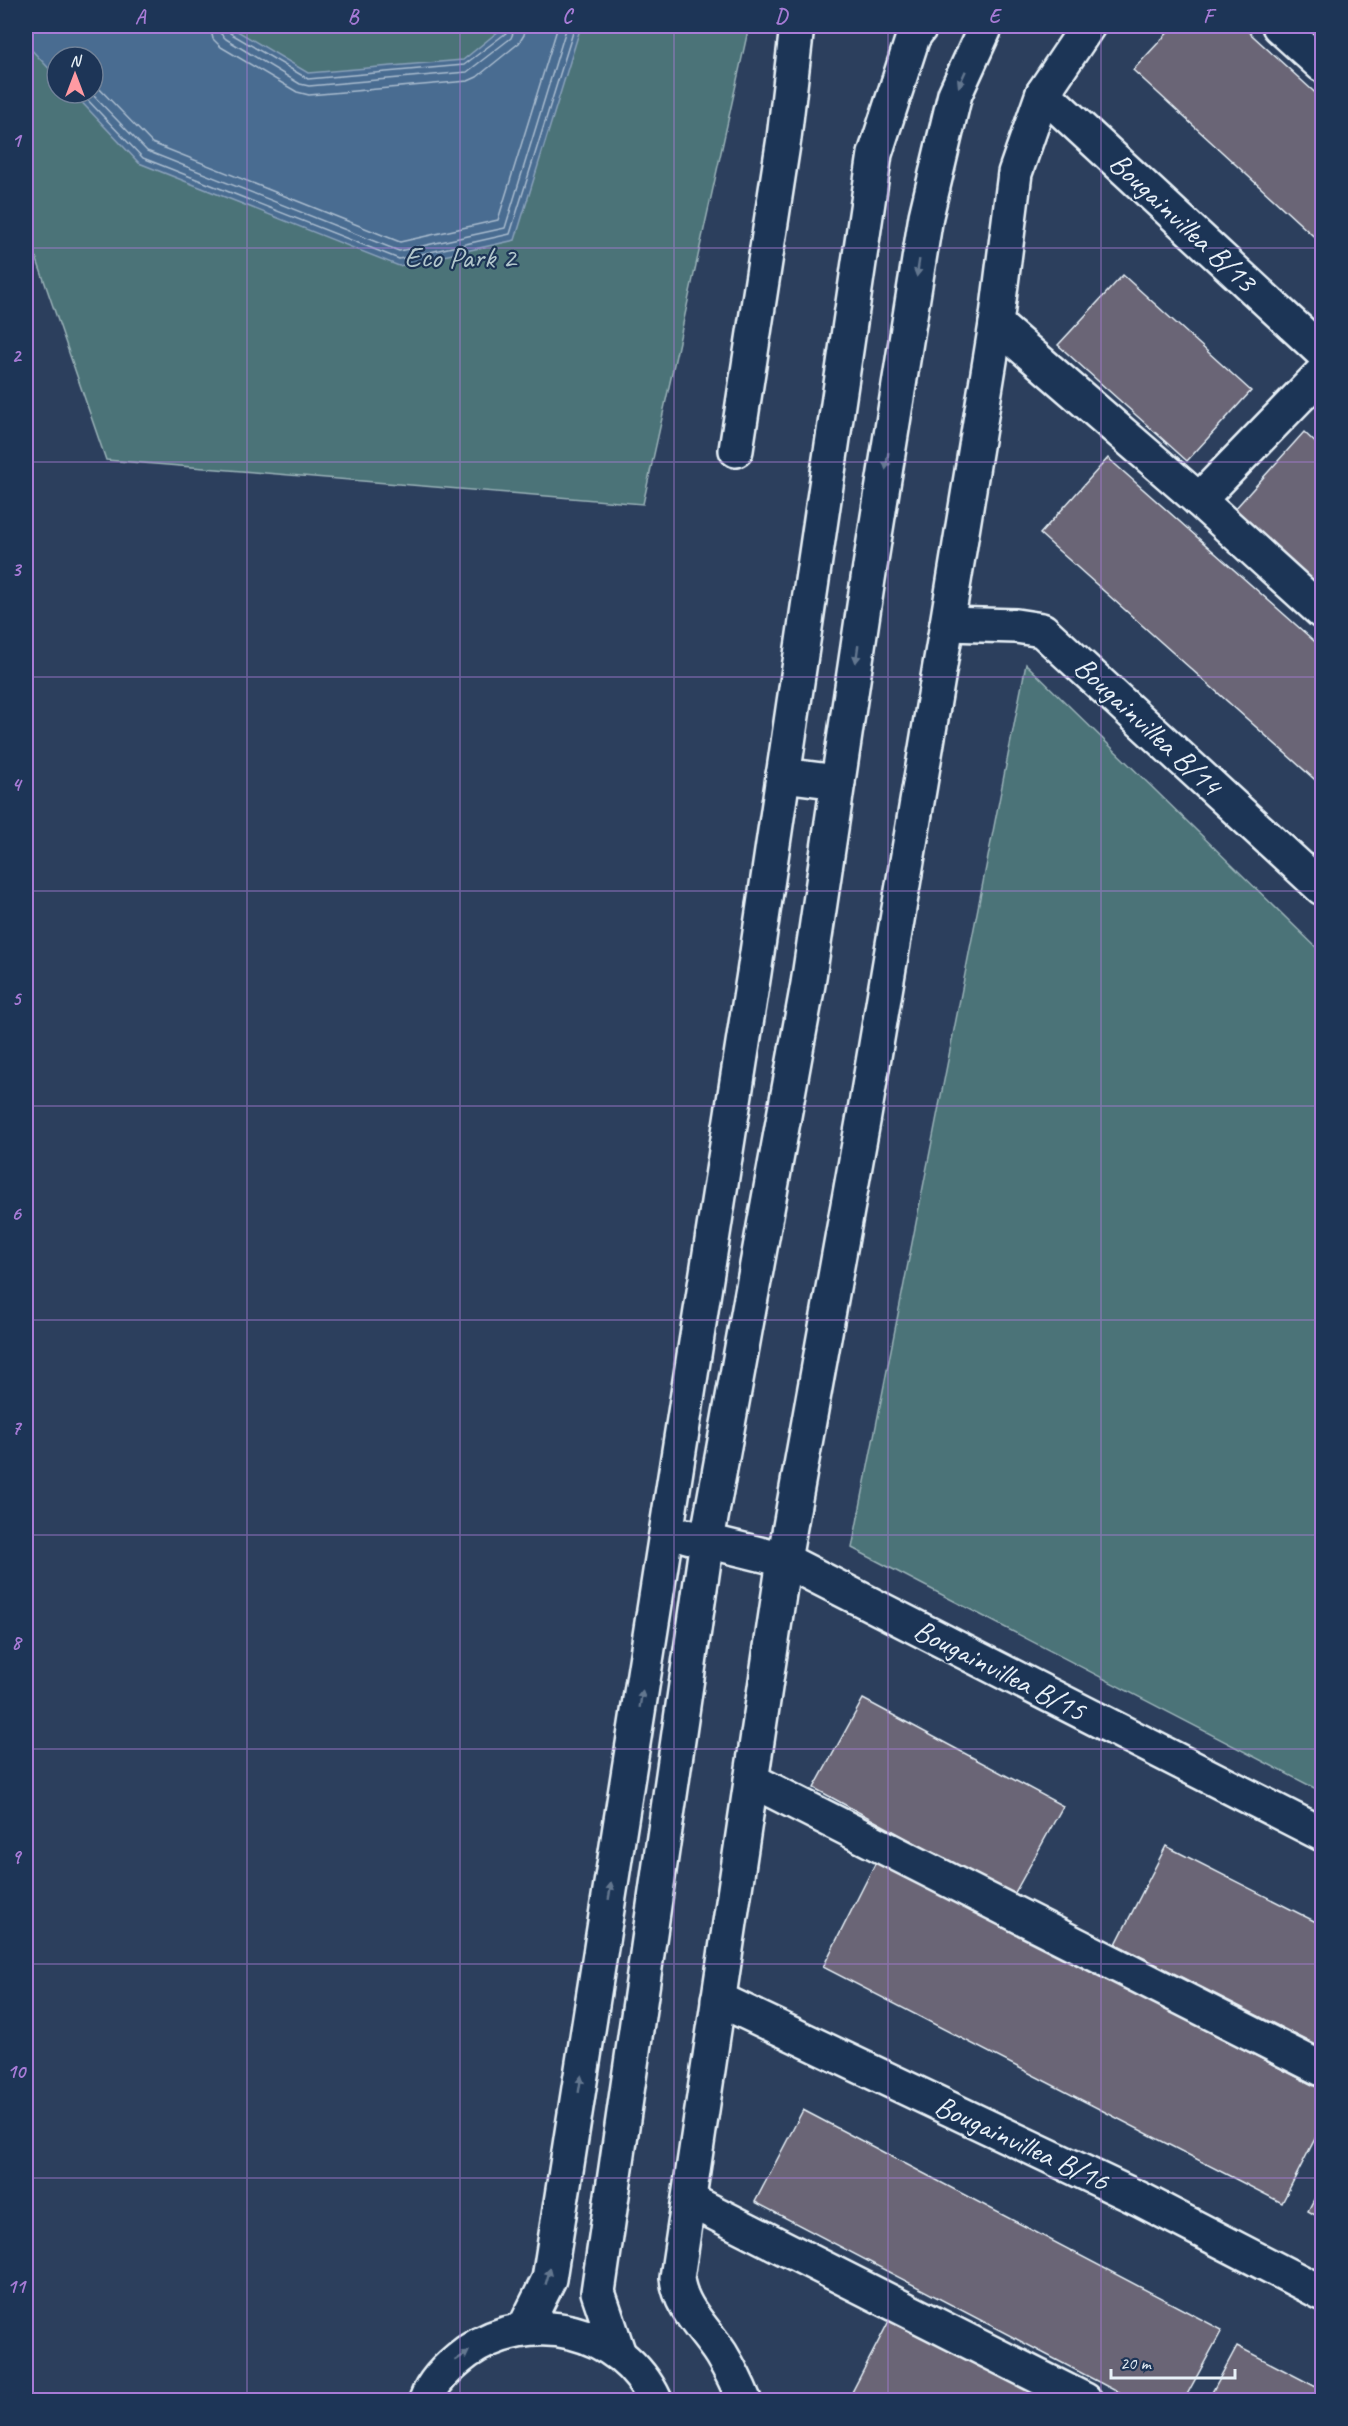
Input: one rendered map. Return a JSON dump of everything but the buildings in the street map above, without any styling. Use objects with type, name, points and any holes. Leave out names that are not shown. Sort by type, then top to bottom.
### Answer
[{"type":"street","points":[[736,450],[784,138],[797,26]]},
{"type":"street","points":[[524,2329],[549,2279],[667,1533],[875,154],[913,37],[921,26]]},
{"type":"street","points":[[619,2354],[598,2292],[707,1540],[808,984],[926,216],[955,94],[986,26]]},
{"type":"street","points":[[744,2400],[720,2353],[678,2292],[677,2278],[784,1560],[864,1116],[947,624],[996,324],[1015,173],[1043,93],[1088,26]]},
{"type":"street","points":[[1279,26],[1323,64]]},
{"type":"street","name":"Bougainvillea B/13","points":[[1043,93],[1323,352]]},
{"type":"street","points":[[996,324],[1199,500],[1323,612]]},
{"type":"street","points":[[1199,500],[1323,373]]},
{"type":"street","name":"Bougainvillea B/14","points":[[947,624],[1016,626],[1042,630],[1323,888]]},
{"type":"street","points":[[783,775],[838,782]]},
{"type":"street","name":"Bougainvillea B/15","points":[[667,1533],[707,1540],[784,1560],[1323,1834]]},
{"type":"street","points":[[751,1780],[1323,2069]]},
{"type":"street","name":"Bougainvillea B/16","points":[[718,1998],[1142,2200],[1323,2293]]},
{"type":"street","points":[[689,2200],[1085,2400]]},
{"type":"street","points":[[426,2400],[452,2363],[485,2340],[524,2329],[557,2328],[589,2337],[619,2354],[647,2383],[655,2400]]},
{"type":"green space","name":"Eco Park 2","points":[[26,26],[749,26],[643,504],[106,460],[26,228]]},
{"type":"green space","points":[[1026,664],[1322,953],[1322,1792],[852,1548]]},
{"type":"water","points":[[26,26],[229,26],[308,73],[463,60],[505,26],[581,26],[515,240],[399,266],[139,163],[84,105],[105,105],[105,45],[45,45],[45,64],[26,44]]}]
